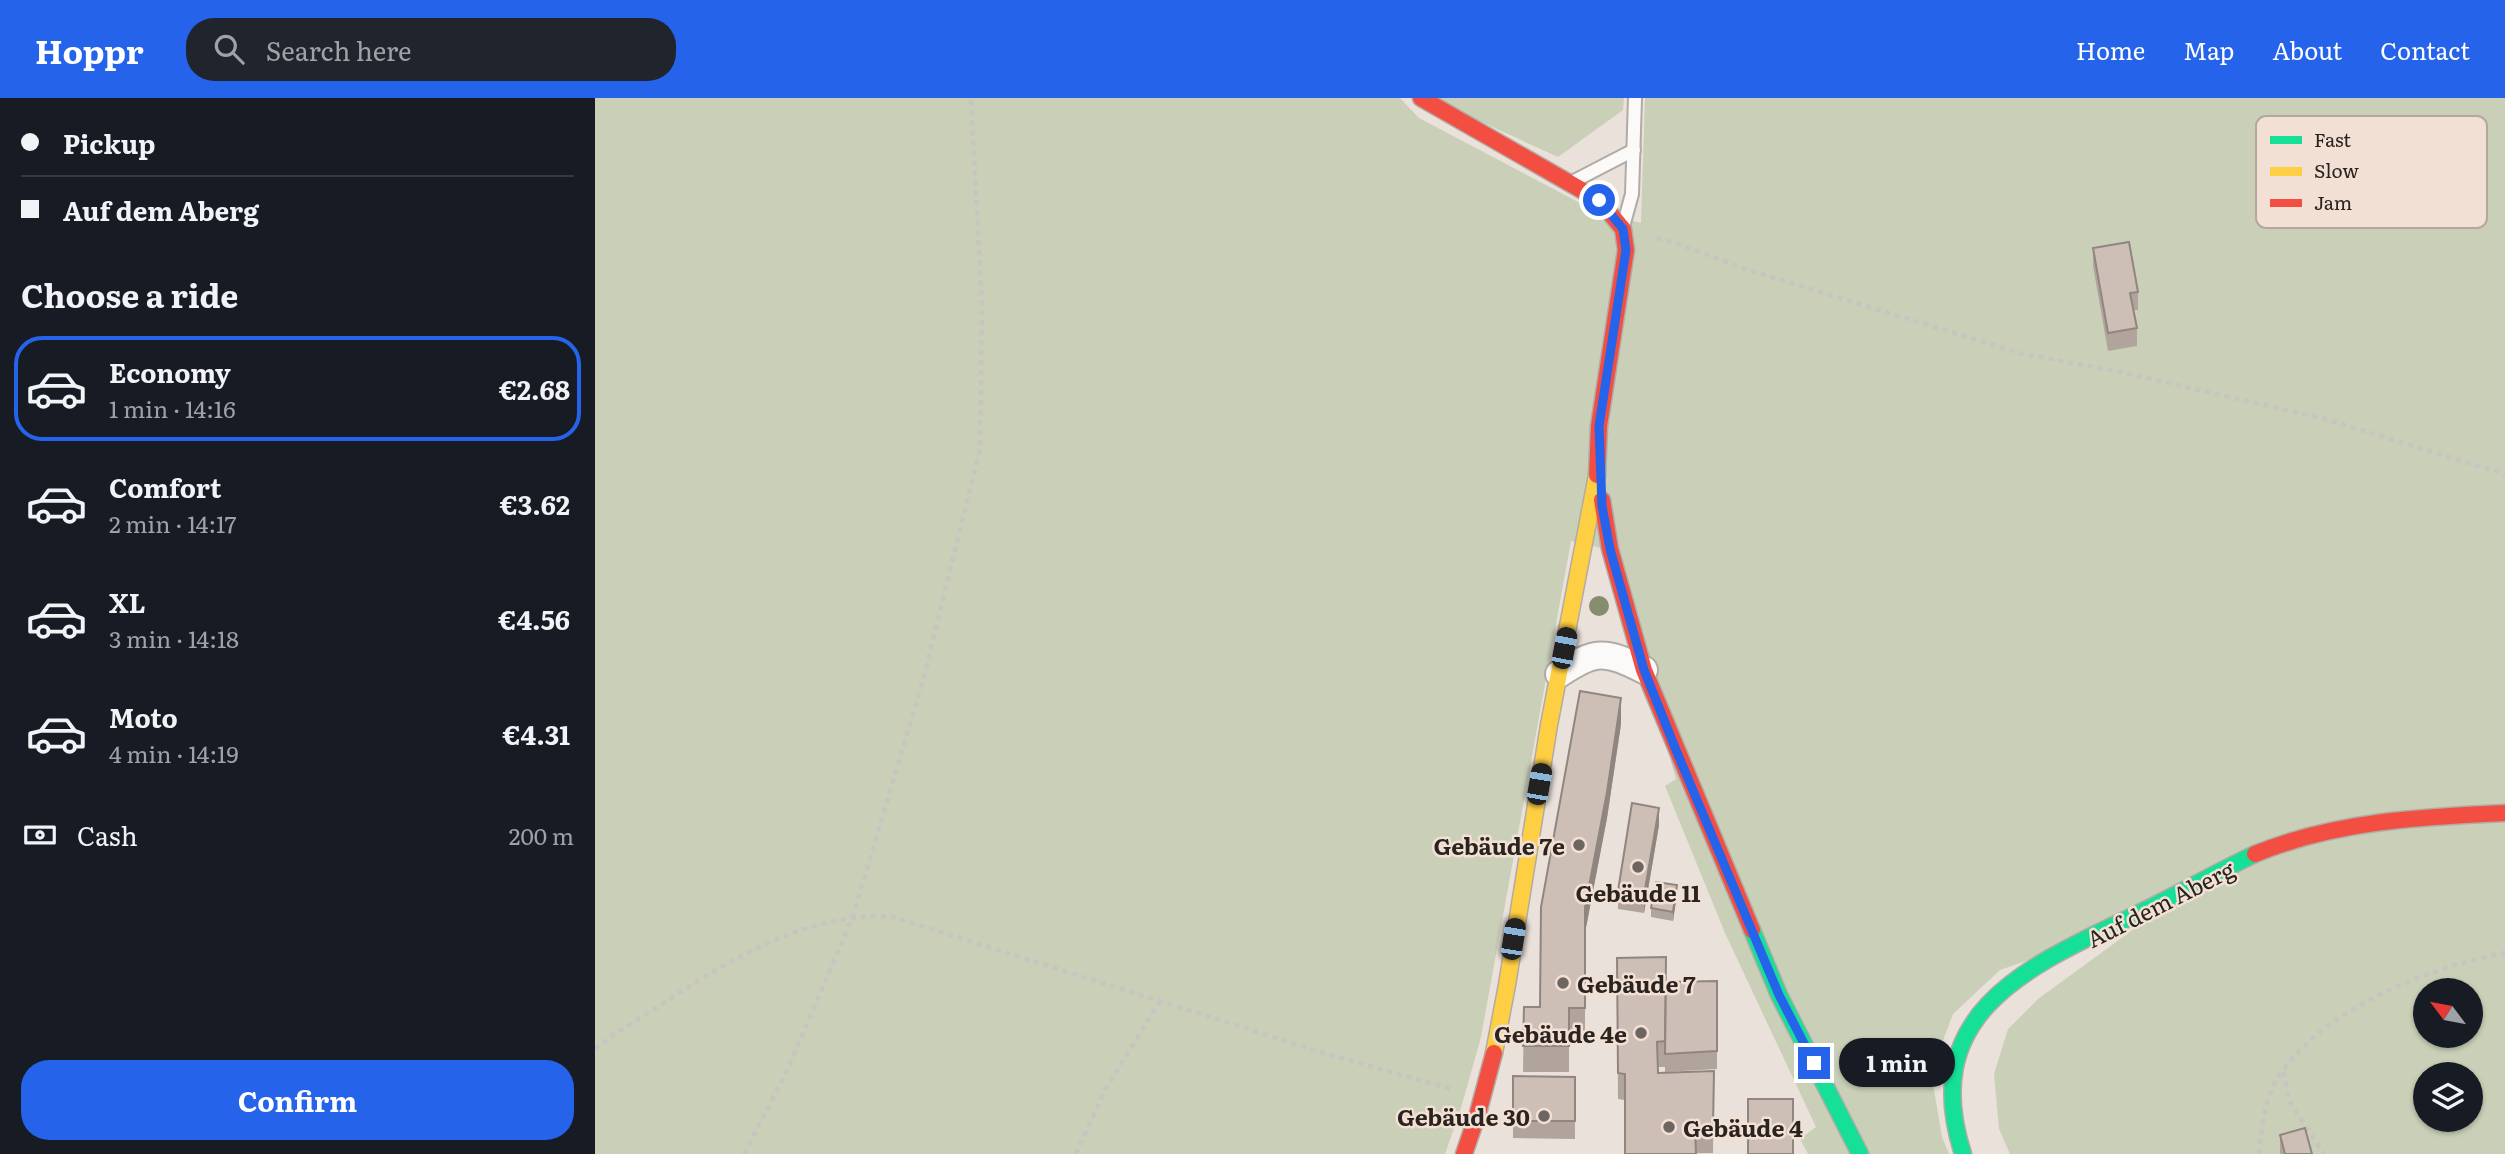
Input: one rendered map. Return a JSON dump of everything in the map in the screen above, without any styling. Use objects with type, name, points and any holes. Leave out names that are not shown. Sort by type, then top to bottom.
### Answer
[{"type":"street","points":[[1421,98],[1599,200],[1623,229],[1625,263],[1599,426],[1602,506],[1610,549],[1644,670],[1779,995],[1860,1154]]},
{"type":"street","points":[[1464,1154],[1482,1098],[1503,1009],[1534,808],[1599,467]]},
{"type":"street","points":[[1559,674],[1584,658],[1598,655],[1622,659],[1644,670]]},
{"type":"street","name":"Auf dem Aberg","points":[[1963,1154],[1955,1130],[1952,1104],[1952,1076],[1962,1040],[1983,1009],[2025,974],[2054,956],[2192,886],[2290,841],[2317,832],[2387,820],[2505,813]]},
{"type":"lane","points":[[1623,229],[1632,194],[1635,98]]},
{"type":"lane","points":[[1570,183],[1634,150]]},
{"type":"path","points":[[744,1154],[786,1073],[853,916],[923,680],[980,449],[982,308],[971,98]]},
{"type":"path","points":[[1623,229],[1676,243],[1748,270],[2023,354],[2116,371],[2325,419],[2505,474]]},
{"type":"path","points":[[595,1049],[723,967],[786,935],[824,922],[853,916],[893,917],[1327,1054],[1482,1098]]},
{"type":"path","points":[[2259,1154],[2262,1125],[2269,1099],[2284,1072],[2308,1042],[2334,1022],[2399,986],[2485,957],[2505,953]]},
{"type":"path","points":[[1076,1154],[1105,1090],[1160,1001]]},
{"type":"path","points":[[2284,1072],[2288,1099],[2324,1154]]},
{"type":"green space","points":[[595,98],[1400,98],[1419,118],[1597,212],[1641,223],[1645,98],[2505,98],[2505,1154],[2010,1154],[1999,1129],[1994,1074],[2008,1029],[2038,999],[2149,918],[2000,970],[1953,1014],[1931,1072],[1942,1137],[1949,1154],[1808,1154],[1800,1139],[1816,1127],[1725,933],[1665,786],[1676,779],[1610,550],[1571,541],[1481,1037],[1445,1154],[595,1154]]},
{"type":"green space","points":[[1429,98],[1624,98],[1623,110],[1558,157]]},
{"type":"building","points":[[2129,242],[2138,292],[2130,293],[2137,328],[2108,333],[2093,248]]},
{"type":"building","points":[[1580,691],[1621,698],[1607,792],[1585,907],[1585,1008],[1569,1008],[1569,1046],[1523,1046],[1524,1007],[1540,1007],[1541,907]]},
{"type":"building","name":"Gebäude 11","points":[[1632,803],[1659,808],[1644,895],[1618,891]]},
{"type":"building","points":[[1656,882],[1677,885],[1673,912],[1651,908]]},
{"type":"building","points":[[1666,957],[1665,1041],[1657,1042],[1658,1073],[1714,1071],[1713,1128],[1695,1129],[1696,1154],[1625,1154],[1625,1074],[1618,1073],[1617,958]]},
{"type":"building","points":[[1717,981],[1717,1051],[1665,1054],[1666,982]]},
{"type":"building","name":"Gebäude 30","points":[[1513,1076],[1575,1077],[1575,1121],[1513,1121]]},
{"type":"building","points":[[1748,1099],[1793,1099],[1793,1154],[1748,1154]]},
{"type":"building","points":[[2305,1128],[2312,1154],[2285,1154],[2280,1135]]},
{"type":"traffic: fast","points":[[1963,1154],[1953,1105],[1956,1064],[1969,1029],[1992,1000],[2022,975],[2058,953],[2255,854]]},
{"type":"traffic: fast","points":[[1752,930],[1779,995],[1860,1154]]},
{"type":"traffic: slow","points":[[1494,1053],[1549,725],[1597,475]]},
{"type":"traffic: jam","points":[[1421,98],[1599,200],[1623,229],[1626,250],[1599,426],[1597,475]]},
{"type":"traffic: jam","points":[[1602,500],[1610,549],[1644,670],[1752,930]]},
{"type":"traffic: jam","points":[[2255,854],[2316,834],[2347,828],[2441,816],[2505,813]]},
{"type":"traffic: jam","points":[[1464,1154],[1494,1053]]},
{"type":"place","name":"Gebäude 7e","points":[[1579,845]]},
{"type":"place","name":"Gebäude 11","points":[[1638,867]]},
{"type":"place","name":"Gebäude 7","points":[[1563,983]]},
{"type":"place","name":"Gebäude 4e","points":[[1641,1033]]},
{"type":"place","name":"Gebäude 30","points":[[1544,1116]]},
{"type":"place","name":"Gebäude 4","points":[[1669,1127]]},
{"type":"route","points":[[1599,200],[1623,229],[1626,250],[1599,426],[1602,506],[1610,549],[1644,670],[1779,995],[1814,1063]]}]
